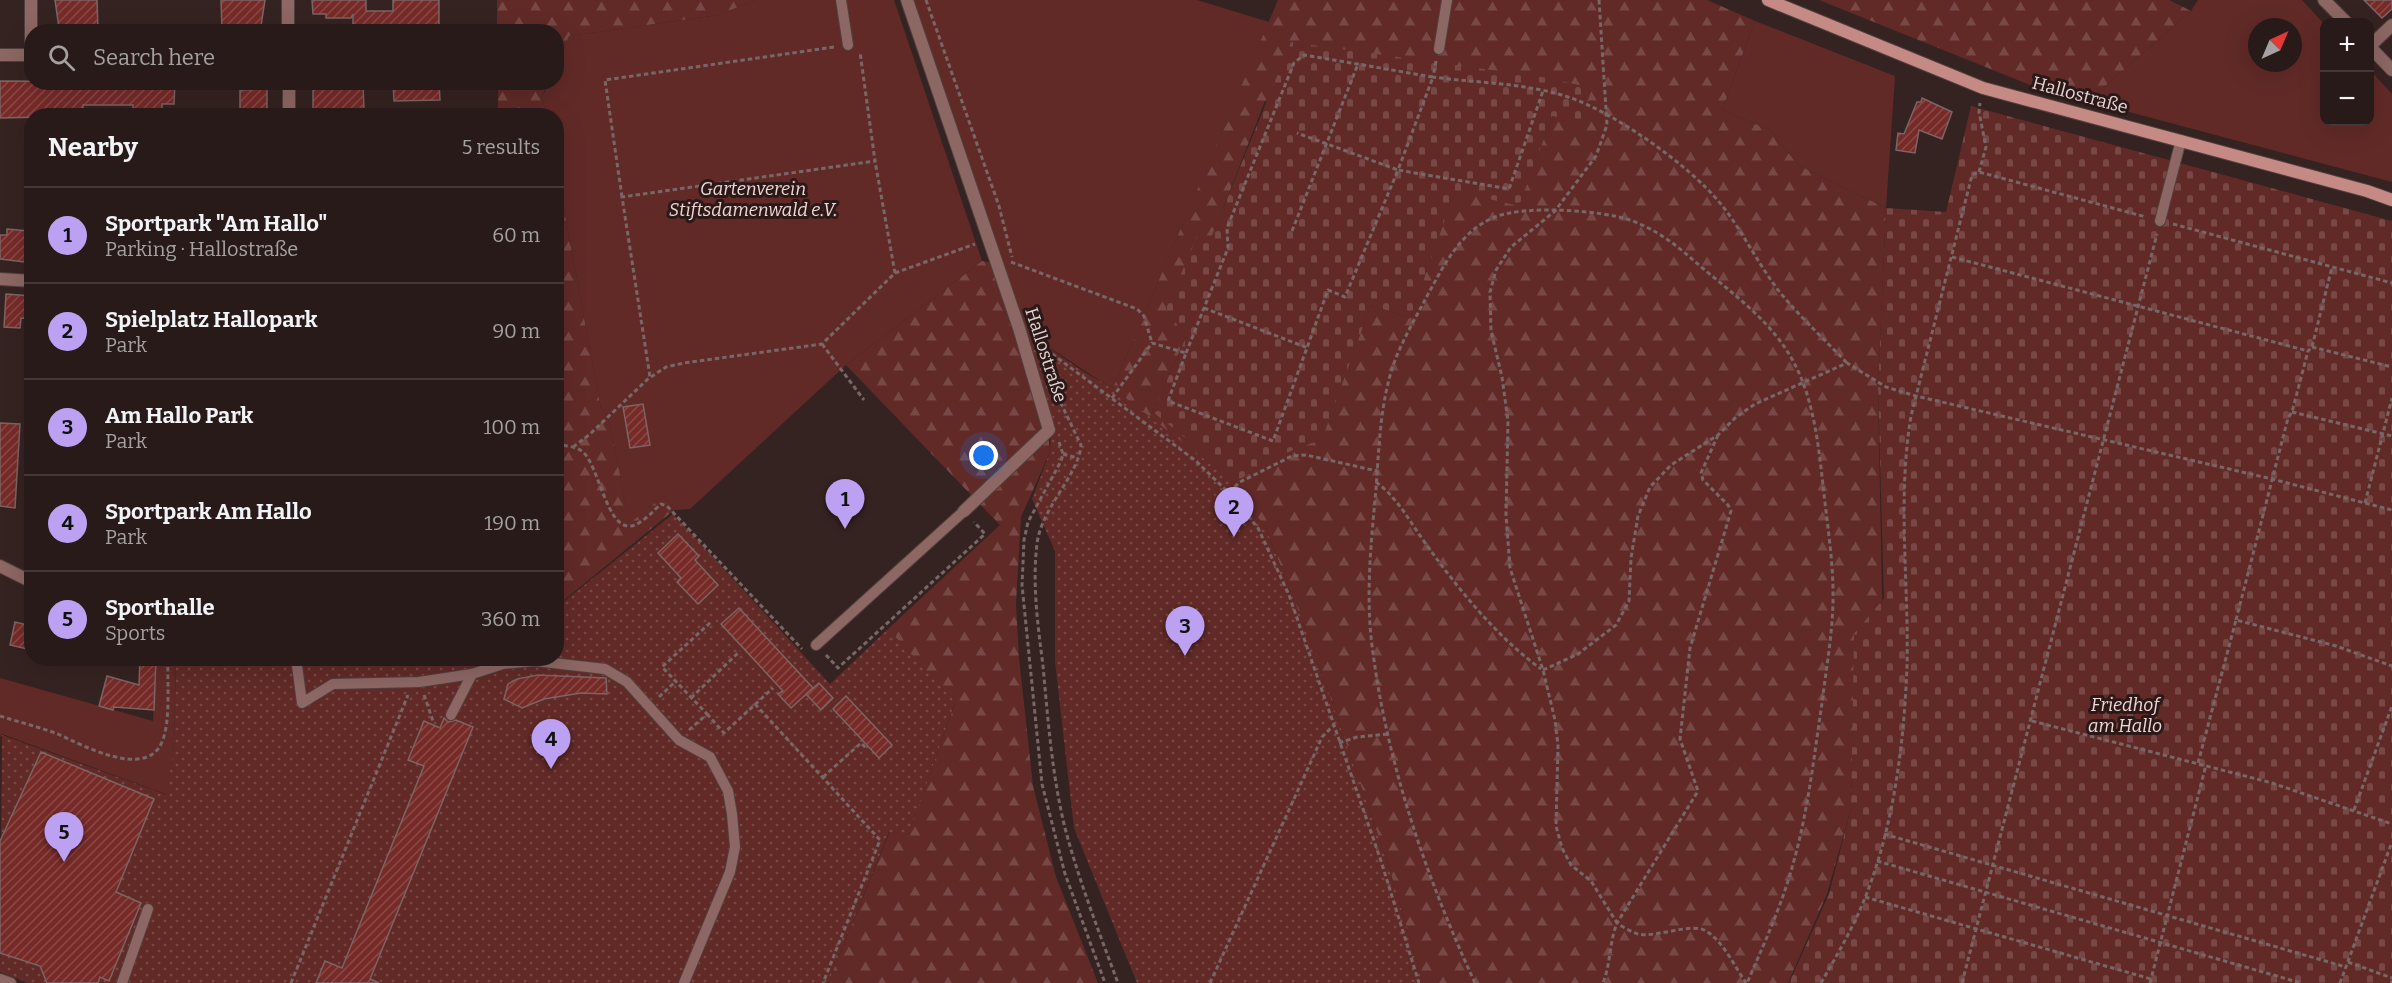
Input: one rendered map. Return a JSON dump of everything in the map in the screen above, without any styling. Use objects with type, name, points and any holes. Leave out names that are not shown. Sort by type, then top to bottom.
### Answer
[{"type":"main road","name":"Hallostraße","points":[[1768,0],[1983,88],[2181,140],[2392,200]]},
{"type":"street","points":[[31,0],[31,24]]},
{"type":"street","points":[[288,0],[288,24]]},
{"type":"street","name":"Hallostraße","points":[[907,0],[1019,328],[1049,430],[964,511]]},
{"type":"street","points":[[2324,0],[2342,18]]},
{"type":"street","points":[[2374,43],[2392,25]]},
{"type":"street","points":[[2374,51],[2392,70]]},
{"type":"street","points":[[0,56],[24,55]]},
{"type":"street","points":[[289,90],[289,108]]},
{"type":"street","points":[[0,279],[24,280]]},
{"type":"street","points":[[0,566],[24,578]]},
{"type":"lane","points":[[841,0],[848,45]]},
{"type":"lane","points":[[1438,50],[1447,0]]},
{"type":"lane","points":[[2160,221],[2181,140]]},
{"type":"lane","points":[[816,645],[964,511]]},
{"type":"lane","points":[[564,665],[605,669],[627,682],[679,740],[710,758],[728,792],[735,847],[726,883],[684,983]]},
{"type":"lane","points":[[297,666],[302,703],[333,684],[416,682],[472,674],[497,666]]},
{"type":"lane","points":[[451,715],[472,674]]},
{"type":"lane","points":[[122,983],[148,909]]},
{"type":"lane","points":[[0,979],[11,983]]},
{"type":"path","points":[[926,0],[999,206],[1013,262],[1137,309],[1144,316],[1152,343]]},
{"type":"path","points":[[1475,983],[1439,899],[1412,822],[1389,734],[1373,654],[1370,619],[1376,482],[1389,381],[1395,361],[1414,321],[1454,250],[1472,230],[1491,218],[1527,210],[1555,211],[1603,215],[1630,220],[1678,247],[1764,322],[1788,352],[1805,384],[1816,434],[1830,548],[1833,599],[1830,638],[1812,766],[1793,864],[1771,929],[1746,983],[1714,938],[1705,930],[1693,928],[1660,935],[1636,934],[1617,923],[1591,881],[1571,865],[1562,848],[1556,826],[1558,745],[1543,670],[1510,568],[1506,515],[1508,421],[1502,377],[1491,331],[1490,292],[1496,270],[1511,247],[1555,211],[1596,156],[1607,125],[1599,0]]},
{"type":"path","points":[[650,377],[605,80],[859,43],[875,161],[895,273]]},
{"type":"path","points":[[1438,50],[1433,77],[1398,170],[1345,297],[1328,291],[1273,441],[1168,401],[1228,248],[1227,228],[1294,63],[1304,55],[1433,77],[1543,91],[1568,97],[1607,116],[1635,132],[1689,172],[1719,202],[1779,291],[1847,363],[1886,387],[2392,510]]},
{"type":"path","points":[[1292,231],[1358,64]]},
{"type":"path","points":[[1979,172],[1986,147],[1979,112],[1983,88]]},
{"type":"path","points":[[1297,133],[1398,170],[1509,189],[1543,91]]},
{"type":"path","points":[[622,197],[875,161]]},
{"type":"path","points":[[1821,983],[1848,937],[1865,897],[1894,794],[1905,690],[1903,483],[1905,452],[1916,396],[1972,175],[1979,172],[2392,283]]},
{"type":"path","points":[[1962,983],[2032,722],[2160,221]]},
{"type":"path","points":[[573,447],[589,435],[650,377],[666,367],[822,344],[895,273],[989,240]]},
{"type":"path","points":[[1952,257],[2308,351]]},
{"type":"path","points":[[2198,763],[2272,479],[2308,351],[2312,347],[2332,267]]},
{"type":"path","points":[[1204,308],[1308,348]]},
{"type":"path","points":[[1152,343],[1186,353]]},
{"type":"path","points":[[1112,398],[1152,343]]},
{"type":"path","points":[[822,344],[864,400]]},
{"type":"path","points":[[1043,357],[1038,344],[1196,461],[1258,528],[1279,572],[1381,861],[1419,983]]},
{"type":"path","points":[[2312,347],[2392,367]]},
{"type":"path","points":[[1543,670],[1578,654],[1616,625],[1629,601],[1631,558],[1638,516],[1650,487],[1671,465],[1718,435],[1736,417],[1755,404],[1805,384],[1847,363]]},
{"type":"path","points":[[1053,385],[1065,414],[1080,440],[1081,450],[1042,523],[1037,541],[1037,610],[1051,746],[1065,827],[1088,904],[1119,983]]},
{"type":"path","points":[[2365,503],[2392,398]]},
{"type":"path","points":[[2292,412],[2392,436]]},
{"type":"path","points":[[1049,430],[1060,444],[1063,454],[1028,522],[1022,585],[1042,784],[1065,874],[1105,983]]},
{"type":"path","points":[[1603,983],[1610,959],[1610,939],[1617,923],[1698,791],[1680,739],[1690,648],[1731,511],[1703,480],[1701,473],[1718,435]]},
{"type":"path","points":[[564,445],[573,447],[589,458],[611,513],[618,521],[628,527],[634,526],[661,504],[667,506],[806,654],[816,645],[838,668],[985,534],[964,511]]},
{"type":"path","points":[[1063,454],[1077,458]]},
{"type":"path","points":[[1228,493],[1240,482],[1292,456],[1306,455],[1377,471]]},
{"type":"path","points":[[1376,482],[1390,492],[1438,561],[1515,650],[1543,670]]},
{"type":"path","points":[[2236,620],[2336,646],[2392,666]]},
{"type":"path","points":[[712,621],[662,667],[724,733],[773,688]]},
{"type":"path","points":[[691,698],[740,651]]},
{"type":"path","points":[[0,717],[56,734],[98,752],[131,759],[144,758],[161,744],[165,732],[168,666]]},
{"type":"path","points":[[648,707],[676,681]]},
{"type":"path","points":[[416,682],[433,721]]},
{"type":"path","points":[[291,983],[416,682]]},
{"type":"path","points":[[755,704],[880,840],[823,983]]},
{"type":"path","points":[[2354,810],[2392,706]]},
{"type":"path","points":[[679,740],[707,714]]},
{"type":"path","points":[[2032,722],[2206,765],[2354,810],[2392,824]]},
{"type":"path","points":[[1210,983],[1314,754],[1323,737],[1333,726]]},
{"type":"path","points":[[1339,743],[1357,737],[1389,734]]},
{"type":"path","points":[[823,777],[861,743],[866,748]]},
{"type":"path","points":[[1865,897],[2150,981],[2206,765]]},
{"type":"path","points":[[1884,834],[2346,967]]},
{"type":"path","points":[[2340,983],[2392,842]]},
{"type":"path","points":[[1876,861],[2301,983]]},
{"type":"path","points":[[2348,962],[2392,980]]},
{"type":"green space","points":[[497,0],[756,0],[718,15],[569,36],[564,48],[564,24],[497,24]]},
{"type":"green space","name":"Gartenverein Stiftsdamenwald e.V.","points":[[756,0],[894,0],[982,261],[846,365],[690,509],[674,510],[664,496],[630,524],[608,417],[601,409],[564,210],[564,108],[544,108],[542,97],[546,90],[564,90],[564,48],[569,36],[718,15]]},
{"type":"green space","points":[[912,0],[1197,0],[1269,22],[1113,388],[1024,335]]},
{"type":"green space","points":[[1278,0],[1707,0],[1755,21],[1722,110],[1770,130],[1798,165],[1886,208],[1878,388],[1882,600],[1855,635],[1851,808],[1827,894],[1788,983],[1423,983],[1387,861],[1314,651],[1266,529],[1172,437],[1113,388]],"holes":[[[1592,88],[1552,116],[1519,205],[1455,190],[1410,318],[1371,305],[1321,439],[1286,453],[1153,412],[1186,337],[1198,234],[1211,239],[1265,101]]]},
{"type":"green space","points":[[1819,0],[2169,0],[2191,11],[2088,101],[2040,89]]},
{"type":"green space","points":[[2198,0],[2302,0],[2320,20],[2320,126],[2374,126],[2374,74],[2392,94],[2392,182],[2088,101],[2191,11]]},
{"type":"green space","points":[[1755,21],[1895,76],[1886,208],[1798,165],[1770,130],[1722,110]]},
{"type":"green space","points":[[1291,42],[1548,78],[1592,88],[1581,121],[1552,116],[1519,206],[1455,191],[1410,318],[1371,305],[1322,439],[1286,453],[1238,480],[1153,412],[1186,337],[1166,309],[1198,234],[1211,238]]},
{"type":"green space","points":[[498,90],[545,90],[542,97],[544,108],[498,108]]},
{"type":"green space","name":"Friedhof am Hallo","points":[[1971,106],[2392,221],[2392,983],[1789,983],[1829,894],[1851,808],[1854,634],[1884,598],[1878,388],[1886,208],[1946,212]]},
{"type":"green space","points":[[564,210],[601,409],[608,417],[630,523],[664,496],[674,510],[564,600]]},
{"type":"green space","points":[[982,261],[993,263],[1048,433],[1050,452],[1021,517],[1016,604],[1019,658],[1033,786],[1056,877],[1098,983],[828,983],[890,831],[908,836],[955,703],[888,629],[1000,525],[846,365]]},
{"type":"green space","points":[[1024,335],[1040,342],[1084,372],[1113,388],[1236,484],[1266,529],[1314,651],[1387,861],[1423,983],[1137,983],[1074,828],[1055,661],[1055,551],[1032,499],[1050,452],[1051,428]]},
{"type":"green space","points":[[673,514],[830,684],[888,629],[955,702],[908,837],[889,832],[828,983],[28,983],[0,972],[2,735],[167,795],[174,743],[176,666],[564,666],[564,601]]},
{"type":"green space","points":[[156,666],[176,666],[174,743],[168,795],[2,734],[0,738],[0,678],[153,721]]},
{"type":"building","points":[[55,0],[97,0],[98,24],[58,24]]},
{"type":"building","points":[[221,0],[265,0],[261,24],[222,24]]},
{"type":"building","points":[[312,0],[366,0],[366,11],[393,11],[393,0],[439,0],[439,24],[353,24],[353,14],[351,18],[326,18],[326,14],[313,14]]},
{"type":"building","points":[[2364,0],[2392,0],[2392,9],[2382,18]]},
{"type":"building","points":[[0,81],[24,81],[24,90],[175,90],[174,104],[162,104],[162,108],[133,108],[133,105],[83,105],[83,108],[24,108],[24,117],[0,118]]},
{"type":"building","points":[[240,90],[267,90],[267,108],[240,108]]},
{"type":"building","points":[[313,90],[363,90],[364,108],[313,108]]},
{"type":"building","points":[[393,90],[439,90],[440,100],[394,101]]},
{"type":"building","points":[[1922,98],[1952,112],[1942,139],[1919,130],[1915,153],[1896,150],[1898,133],[1904,134],[1917,102],[1921,102]]},
{"type":"building","points":[[7,229],[24,231],[24,262],[0,259],[0,235],[7,235]]},
{"type":"building","points":[[6,294],[24,295],[24,318],[21,318],[20,328],[4,327]]},
{"type":"building","points":[[643,404],[650,445],[630,448],[623,407]]},
{"type":"building","points":[[0,423],[20,424],[15,508],[0,506]]},
{"type":"building","points":[[678,534],[699,556],[695,560],[718,585],[698,604],[677,582],[681,578],[658,553]]},
{"type":"building","points":[[739,608],[813,688],[791,708],[778,694],[783,691],[721,624]]},
{"type":"building","points":[[15,622],[24,624],[24,648],[10,645]]},
{"type":"building","points":[[140,666],[156,666],[154,710],[114,707],[113,710],[99,706],[107,676],[139,685]]},
{"type":"building","points":[[538,675],[606,678],[607,694],[581,693],[544,699],[522,708],[504,699],[508,684],[517,679]]},
{"type":"building","points":[[819,683],[833,698],[821,710],[806,694]]},
{"type":"building","points":[[846,696],[892,745],[879,758],[833,709]]},
{"type":"building","points":[[444,718],[448,722],[456,720],[473,727],[370,979],[379,983],[316,983],[325,961],[342,968],[424,766],[408,760],[424,721],[440,728]]},
{"type":"building","points":[[41,752],[154,799],[116,892],[141,903],[109,981],[100,977],[98,983],[47,983],[40,966],[0,953],[0,841]]},
{"type":"place","name":"Sportpark \"Am Hallo\"","points":[[845,529]]},
{"type":"place","name":"Spielplatz Hallopark","points":[[1234,537]]},
{"type":"place","name":"Am Hallo Park","points":[[1185,656]]},
{"type":"place","name":"Sportpark Am Hallo","points":[[551,769]]},
{"type":"place","name":"Sporthalle","points":[[64,862]]}]
